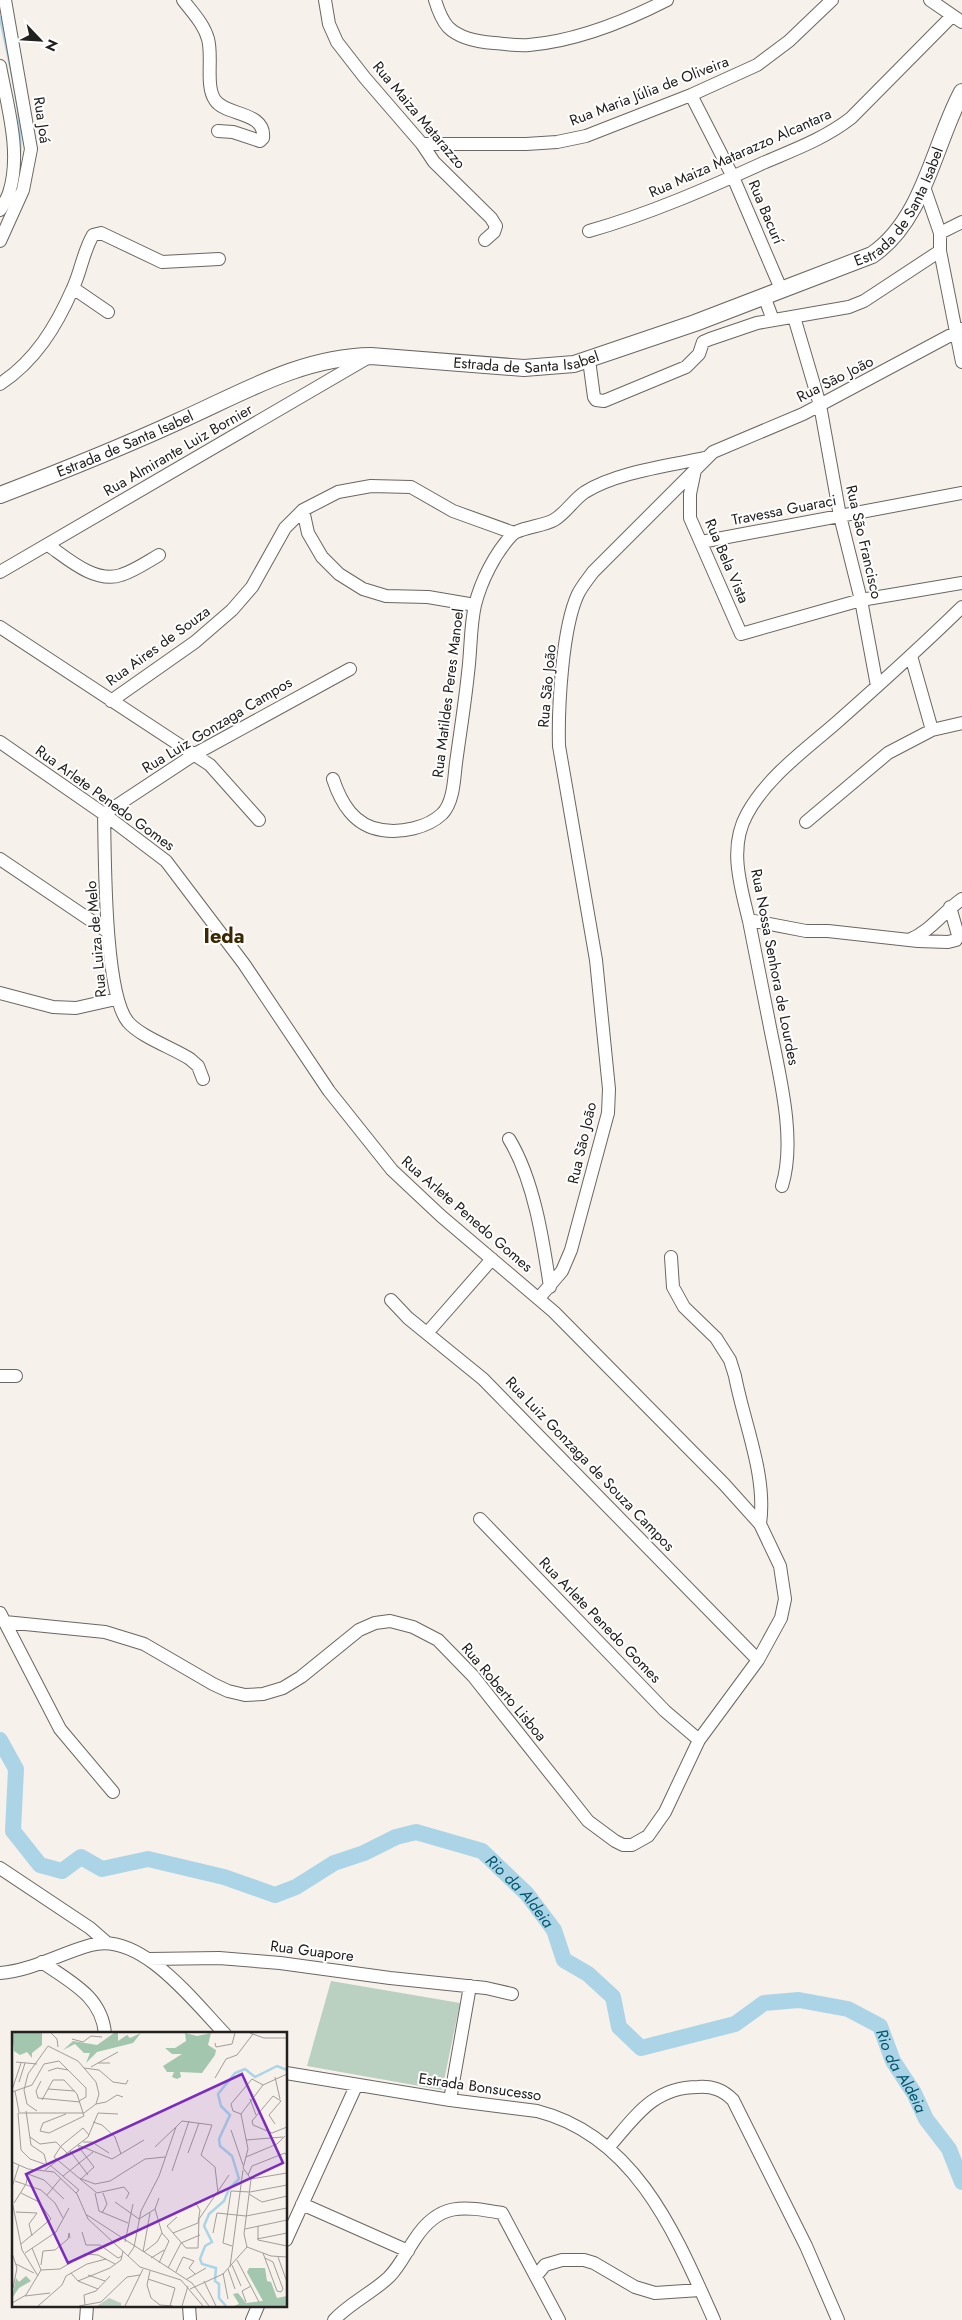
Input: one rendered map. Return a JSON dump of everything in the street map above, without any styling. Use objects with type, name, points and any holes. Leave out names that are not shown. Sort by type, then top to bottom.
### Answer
[{"type":"main road","name":"Estrada de Santa Isabel","points":[[0,495],[177,422],[284,374],[324,360],[346,356],[371,356],[524,368],[574,364],[695,323],[872,254],[886,245],[906,221],[962,92]]},
{"type":"street","name":"Rua Joá","points":[[0,240],[23,190],[30,150],[6,0]]},
{"type":"street","points":[[183,0],[204,28],[209,40],[211,89],[215,101],[248,117],[260,125],[264,133],[260,141],[226,131],[218,131]]},
{"type":"street","name":"Rua Maiza Matarazzo","points":[[325,0],[329,24],[337,42],[365,78],[422,144],[434,162],[492,218],[496,226],[494,232],[485,240]]},
{"type":"street","points":[[434,0],[440,16],[449,28],[462,37],[483,42],[527,45],[563,40],[593,32],[667,0]]},
{"type":"street","name":"Rua Maria Júlia de Oliveira","points":[[422,144],[450,146],[557,142],[586,136],[691,96],[757,65],[789,41],[832,0]]},
{"type":"street","points":[[930,0],[957,19]]},
{"type":"street","name":"Rua Maiza Matarazzo Alcantara","points":[[589,231],[624,221],[733,177],[833,132],[851,118],[957,19]]},
{"type":"street","points":[[0,66],[13,152],[9,193],[0,210]]},
{"type":"street","name":"Rua Bacurí","points":[[691,96],[733,177],[781,289]]},
{"type":"street","points":[[923,184],[940,233],[940,251],[959,330],[962,362]]},
{"type":"street","points":[[940,233],[962,222]]},
{"type":"street","points":[[0,384],[14,375],[37,353],[73,288],[87,244],[93,235],[101,233],[162,262],[219,259]]},
{"type":"street","points":[[703,342],[757,323],[836,311],[864,301],[940,251]]},
{"type":"street","points":[[73,288],[108,312]]},
{"type":"street","points":[[764,296],[773,320]]},
{"type":"street","name":"Rua São Francisco","points":[[794,318],[820,405],[840,516],[862,600],[877,686]]},
{"type":"street","points":[[589,360],[594,397],[596,400],[604,401],[686,367],[699,354],[703,342],[695,323]]},
{"type":"street","name":"Rua São João","points":[[539,1298],[562,1271],[571,1250],[608,1113],[609,1088],[596,960],[559,746],[558,713],[569,622],[578,594],[592,572],[695,470],[704,458],[713,452],[820,405],[959,330]]},
{"type":"street","name":"Rua Almirante Luiz Bornier","points":[[0,572],[371,356]]},
{"type":"street","points":[[514,533],[545,525],[556,519],[574,501],[597,486],[616,479],[704,458]]},
{"type":"street","name":"Rua Bela Vista","points":[[695,470],[689,507],[690,518],[741,634],[862,600]]},
{"type":"street","name":"Rua Aires de Souza","points":[[110,700],[196,642],[232,610],[252,587],[284,528],[303,510],[338,492],[353,488],[411,487],[453,511],[514,533]]},
{"type":"street","name":"Travessa Guaraci","points":[[700,542],[962,493]]},
{"type":"street","points":[[303,510],[308,534],[322,557],[339,574],[363,590],[386,596],[428,597],[475,605]]},
{"type":"street","name":"Rua Matildes Peres Manoel","points":[[332,779],[340,799],[352,816],[372,829],[394,832],[409,830],[442,814],[451,795],[469,671],[475,605],[493,563],[514,533]]},
{"type":"street","points":[[48,545],[88,571],[106,577],[122,575],[159,555]]},
{"type":"street","points":[[862,600],[962,583]]},
{"type":"street","name":"Rua Nossa Senhora de Lourdes","points":[[782,1186],[785,1176],[787,1128],[780,1078],[738,878],[741,827],[747,814],[782,771],[962,608]]},
{"type":"street","points":[[0,628],[195,754],[215,770],[259,820]]},
{"type":"street","points":[[911,656],[932,730]]},
{"type":"street","name":"Rua Luiz Gonzaga Campos","points":[[104,814],[195,754],[350,669]]},
{"type":"street","points":[[806,822],[888,753],[932,730],[962,723]]},
{"type":"street","name":"Rua Arlete Penedo Gomes","points":[[0,742],[104,814],[166,861],[244,964],[329,1091],[392,1170],[441,1216],[539,1298],[724,1484],[760,1524],[780,1566],[785,1599],[781,1618],[758,1660],[699,1740],[671,1799],[648,1836],[632,1845],[624,1845]]},
{"type":"street","name":"Rua Luiza de Melo","points":[[104,814],[108,932],[116,998],[124,1016],[133,1027],[190,1059],[198,1066],[204,1078]]},
{"type":"street","points":[[0,859],[108,932]]},
{"type":"street","points":[[908,940],[921,935],[962,899]]},
{"type":"street","points":[[748,920],[806,931],[828,931],[908,940],[948,942],[956,940],[958,935],[950,908]]},
{"type":"street","points":[[0,993],[30,1002],[76,1008],[116,998]]},
{"type":"street","points":[[509,1139],[524,1169],[545,1257],[550,1287]]},
{"type":"street","points":[[672,1257],[673,1287],[684,1307],[716,1338],[730,1360],[759,1479],[763,1505],[760,1524]]},
{"type":"street","points":[[428,1332],[492,1259]]},
{"type":"street","name":"Rua Luiz Gonzaga de Souza Campos","points":[[391,1300],[408,1318],[428,1332],[483,1379],[514,1409],[758,1660]]},
{"type":"street","points":[[0,1376],[16,1376]]},
{"type":"street","name":"Rua Arlete Penedo Gomes","points":[[480,1519],[665,1711],[699,1740]]},
{"type":"street","points":[[2,1617],[60,1729],[114,1792]]},
{"type":"street","name":"Rua Roberto Lisboa","points":[[2,1617],[105,1632],[144,1644],[213,1684],[228,1691],[245,1695],[263,1694],[283,1688],[301,1677],[367,1626],[390,1621],[412,1627],[438,1640],[473,1676],[575,1807],[600,1831],[624,1845]]},
{"type":"street","points":[[0,1868],[90,1928],[106,1942],[123,1946],[149,1959],[223,2032]]},
{"type":"street","points":[[0,1973],[106,1942]]},
{"type":"street","name":"Rua Guapore","points":[[149,1959],[219,1958],[271,1962],[390,1978],[470,1986],[512,1994]]},
{"type":"street","points":[[42,1962],[80,1990],[99,2008],[104,2032]]},
{"type":"street","points":[[450,2100],[470,1986]]},
{"type":"street","points":[[210,2019],[210,2032]]},
{"type":"street","name":"Estrada Bonsucesso","points":[[288,2073],[356,2086],[551,2114],[592,2136],[630,2168],[654,2199],[674,2233],[714,2320]]},
{"type":"street","points":[[288,2236],[356,2086]]},
{"type":"street","points":[[608,2148],[643,2108],[664,2093],[686,2087],[708,2086],[725,2092],[733,2100],[802,2237],[838,2320]]},
{"type":"street","points":[[302,2204],[408,2251]]},
{"type":"street","points":[[334,2320],[387,2279],[432,2217],[442,2211],[457,2208],[474,2208],[502,2213],[560,2320]]},
{"type":"street","points":[[536,2276],[545,2265],[562,2260],[584,2260],[594,2263],[636,2287],[655,2293],[700,2290]]},
{"type":"street","points":[[252,2320],[257,2308]]},
{"type":"green space","points":[[331,1981],[460,2003],[442,2090],[307,2066]]},
{"type":"waterway","points":[[0,17],[17,104],[20,156]]},
{"type":"waterway","name":"Rio da Aldeia","points":[[0,1740],[16,1769],[13,1831],[40,1865],[62,1871],[81,1857],[102,1869],[148,1859],[224,1877],[275,1895],[296,1887],[334,1863],[364,1853],[396,1837],[416,1832],[482,1851],[527,1894],[554,1930],[564,1960],[588,1974],[613,1997],[619,2027],[641,2048],[735,2024],[764,2003],[799,2000],[848,2009],[880,2026],[893,2061],[914,2093],[926,2119],[949,2149],[962,2182]]},
{"type":"district","name":"Ieda","points":[[224,936]]}]
